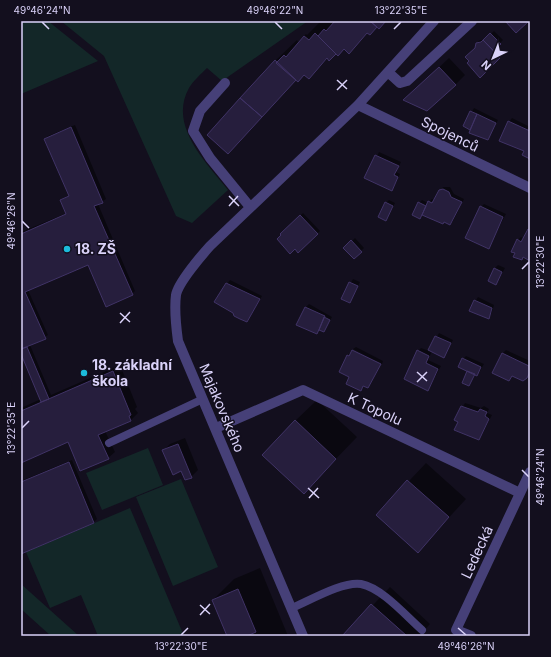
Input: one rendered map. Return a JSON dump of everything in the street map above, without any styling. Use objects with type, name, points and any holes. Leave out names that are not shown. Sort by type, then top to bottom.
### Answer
[{"type":"street","name":"Majakovského","points":[[303,636],[178,341],[176,322],[176,293],[194,264],[210,246],[358,105],[434,21]]},
{"type":"street","points":[[388,72],[400,83],[407,81],[472,21]]},
{"type":"street","points":[[225,83],[200,111],[193,131],[210,158],[250,207]]},
{"type":"street","name":"Spojenců","points":[[358,105],[530,188]]},
{"type":"street","name":"K Topolu","points":[[216,428],[303,390],[520,493]]},
{"type":"street","name":"Ledecká","points":[[471,636],[456,630],[530,472]]},
{"type":"lane","points":[[109,443],[203,400]]},
{"type":"lane","points":[[292,608],[344,586],[361,584],[382,595],[422,630]]},
{"type":"green space","points":[[21,21],[48,21],[98,61],[21,94]]},
{"type":"green space","points":[[61,21],[308,21],[222,81],[207,68],[189,88],[184,102],[183,116],[186,130],[200,155],[228,190],[192,223],[176,216],[104,56]]},
{"type":"green space","points":[[148,448],[163,485],[102,510],[86,473]]},
{"type":"green space","points":[[181,479],[218,567],[173,586],[136,497]]},
{"type":"green space","points":[[130,508],[184,636],[98,636],[81,595],[50,608],[26,552]]},
{"type":"green space","points":[[21,584],[79,636],[51,636],[21,609]]},
{"type":"building","points":[[335,21],[370,21],[377,27],[370,35],[367,33],[349,54],[344,49],[338,56],[318,36],[324,29],[326,31]]},
{"type":"building","points":[[370,21],[386,21],[379,29]]},
{"type":"building","points":[[505,21],[529,21],[516,33]]},
{"type":"building","points":[[315,33],[336,54],[329,61],[327,58],[309,79],[304,75],[298,82],[276,63],[284,55],[286,57],[304,36],[309,40]]},
{"type":"building","points":[[490,33],[501,44],[494,51],[483,40]]},
{"type":"building","points":[[483,40],[500,58],[480,78],[467,63],[469,61],[465,57],[475,48],[476,43]]},
{"type":"building","points":[[275,60],[296,80],[262,117],[240,98]]},
{"type":"building","points":[[439,67],[456,85],[427,111],[403,100]]},
{"type":"building","points":[[240,98],[262,117],[228,154],[207,135]]},
{"type":"building","points":[[470,111],[477,114],[470,130],[463,126]]},
{"type":"building","points":[[477,114],[496,123],[488,140],[469,133]]},
{"type":"building","points":[[508,121],[530,131],[530,159],[522,155],[524,151],[499,141]]},
{"type":"building","name":"18. ZŠ","points":[[71,127],[103,203],[94,206],[133,295],[106,307],[88,265],[25,292],[46,339],[21,349],[21,234],[66,214],[60,200],[69,196],[44,139]]},
{"type":"building","points":[[375,155],[399,166],[394,175],[398,177],[392,191],[364,178]]},
{"type":"building","points":[[443,189],[449,192],[451,197],[462,202],[450,225],[444,222],[443,224],[422,215],[428,201],[432,203],[439,190]]},
{"type":"building","points":[[385,202],[393,206],[386,221],[378,217]]},
{"type":"building","points":[[418,202],[426,206],[420,219],[412,215]]},
{"type":"building","points":[[480,206],[503,217],[489,249],[465,238]]},
{"type":"building","points":[[300,215],[318,234],[298,253],[295,249],[290,254],[277,239],[281,235],[280,234]]},
{"type":"building","points":[[528,229],[530,230],[530,261],[523,257],[522,260],[513,257],[515,253],[511,252],[517,239],[521,242]]},
{"type":"building","points":[[351,240],[362,252],[354,259],[343,248]]},
{"type":"building","points":[[494,268],[502,272],[496,285],[488,281]]},
{"type":"building","points":[[349,282],[358,286],[350,303],[341,299]]},
{"type":"building","points":[[226,283],[260,299],[247,322],[234,316],[233,313],[214,302]]},
{"type":"building","points":[[474,300],[492,308],[489,319],[469,311]]},
{"type":"building","points":[[305,307],[325,316],[317,334],[296,325]]},
{"type":"building","points":[[324,317],[330,320],[324,332],[319,330]]},
{"type":"building","points":[[435,336],[451,343],[444,358],[428,350]]},
{"type":"building","points":[[27,347],[49,399],[41,402],[21,354],[21,349]]},
{"type":"building","points":[[352,350],[381,364],[368,388],[363,386],[361,391],[346,384],[349,377],[339,372],[347,355],[349,356]]},
{"type":"building","points":[[417,350],[429,356],[426,363],[438,369],[428,391],[404,379]]},
{"type":"building","points":[[502,353],[529,366],[530,372],[527,378],[523,381],[512,376],[509,381],[492,373]]},
{"type":"building","points":[[462,358],[481,367],[477,376],[458,367]]},
{"type":"building","points":[[113,371],[131,415],[129,416],[131,421],[98,435],[109,459],[80,471],[68,442],[21,463],[21,411]]},
{"type":"building","points":[[467,371],[475,374],[469,386],[462,383]]},
{"type":"building","points":[[461,406],[478,412],[480,409],[487,412],[485,416],[489,419],[479,440],[454,430],[458,422],[454,420]]},
{"type":"building","points":[[295,420],[336,459],[304,494],[262,455]]},
{"type":"building","points":[[178,444],[192,478],[185,480],[181,471],[173,475],[162,450]]},
{"type":"building","points":[[69,462],[94,523],[21,554],[21,482]]},
{"type":"building","points":[[407,480],[449,517],[418,553],[376,515]]},
{"type":"building","points":[[238,589],[256,632],[247,636],[227,636],[212,600]]},
{"type":"building","points":[[371,604],[407,636],[342,636]]},
{"type":"place","name":"18. ZŠ","points":[[67,249]]},
{"type":"place","name":"18. základní škola","points":[[84,373]]}]
